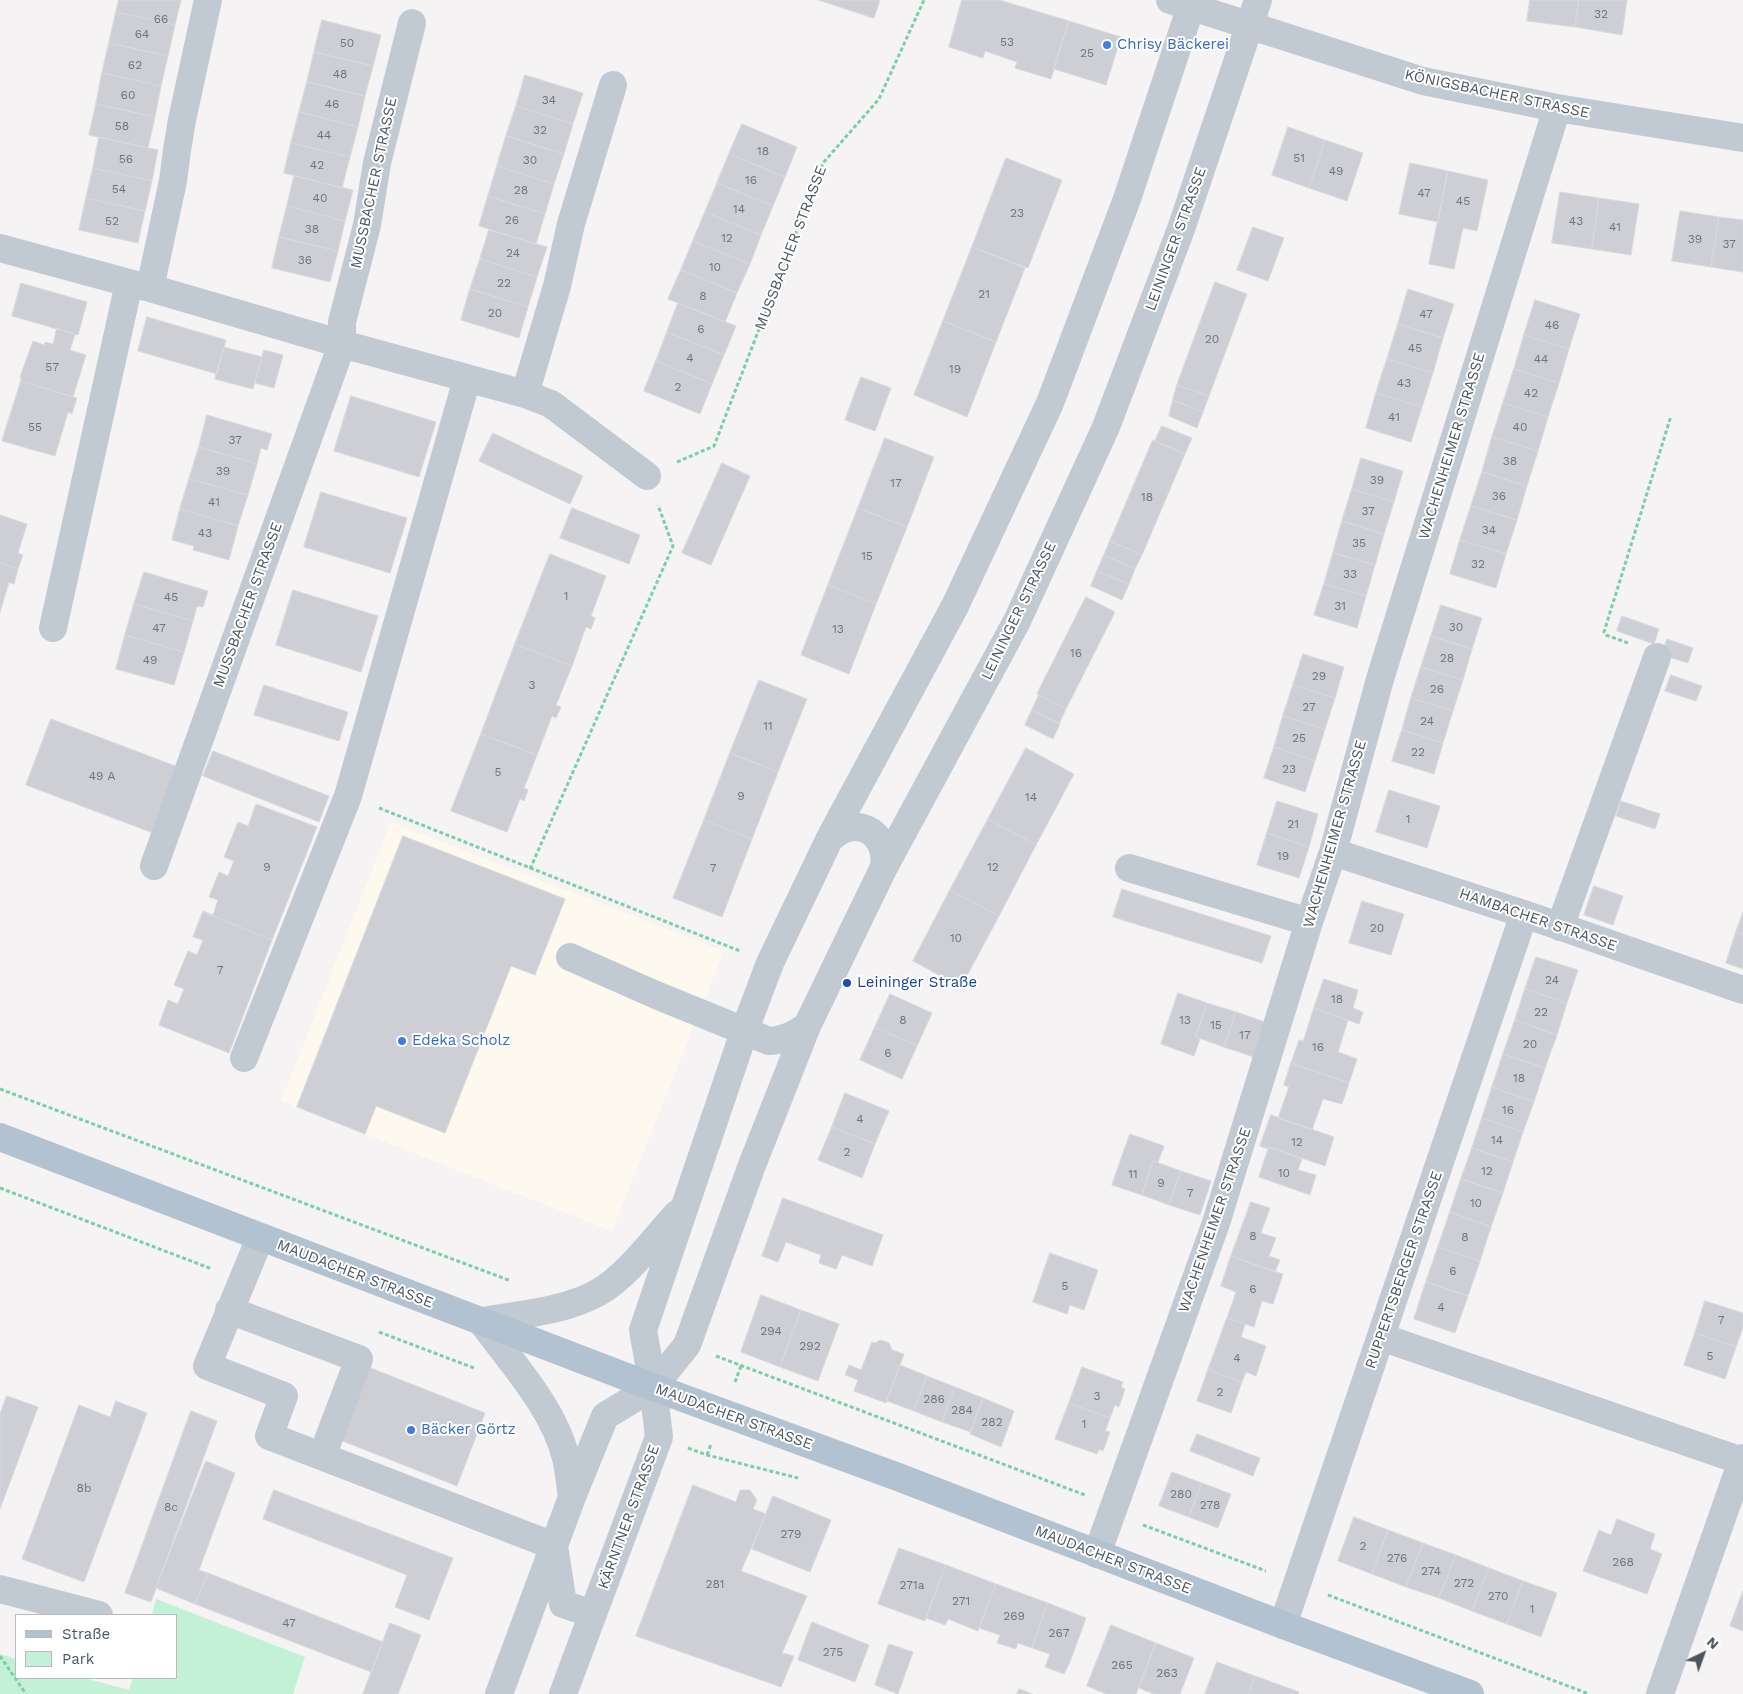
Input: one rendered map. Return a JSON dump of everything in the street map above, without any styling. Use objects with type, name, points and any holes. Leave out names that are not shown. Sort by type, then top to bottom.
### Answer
[{"type":"main road","name":"MAUDACHER STRASSE","points":[[0,1137],[653,1387],[898,1477],[1283,1625],[1470,1694]]},
{"type":"street","points":[[53,628],[139,285],[174,181],[182,120],[208,0]]},
{"type":"street","points":[[499,1694],[572,1497],[605,1416],[653,1387],[642,1330],[744,1032],[770,963],[829,840],[955,606],[1050,403],[1126,199],[1185,2]]},
{"type":"street","name":"KÖNIGSBACHER STRASSE","points":[[1185,2],[1254,12],[1423,81],[1557,108],[1743,138]]},
{"type":"street","name":"LEININGER STRASSE","points":[[653,1387],[687,1345],[752,1165],[807,1026],[884,867],[1017,621],[1106,427],[1181,229],[1254,12]]},
{"type":"street","name":"MUSSBACHER STRASSE","points":[[154,866],[342,344],[342,322],[367,225],[377,163],[412,22]]},
{"type":"street","points":[[524,394],[557,286],[571,224],[613,85]]},
{"type":"street","name":"WACHENHEIMER STRASSE","points":[[1097,1554],[1216,1223],[1309,922],[1333,852],[1380,679],[1557,108]]},
{"type":"street","points":[[0,248],[139,285],[524,394],[551,404],[647,476]]},
{"type":"street","points":[[244,1058],[348,796],[467,379]]},
{"type":"street","points":[[1560,926],[1657,657]]},
{"type":"street","points":[[829,840],[844,828],[864,828],[872,832],[884,848],[884,867]]},
{"type":"street","name":"HAMBACHER STRASSE","points":[[1333,852],[1560,926],[1743,990]]},
{"type":"street","points":[[1129,868],[1309,922]]},
{"type":"street","name":"RUPPERTSBERGER STRASSE","points":[[1283,1625],[1524,914]]},
{"type":"street","points":[[570,957],[769,1041],[791,1037],[807,1026]]},
{"type":"street","points":[[572,1497],[566,1458],[554,1427],[532,1390],[481,1321],[572,1304],[599,1293],[618,1278],[683,1208]]},
{"type":"street","points":[[260,1238],[207,1366],[284,1396],[269,1436],[554,1546]]},
{"type":"street","points":[[229,1310],[359,1358],[322,1456]]},
{"type":"street","points":[[1381,1337],[1742,1460],[1660,1694]]},
{"type":"street","name":"KÄRNTNER STRASSE","points":[[563,1694],[659,1437],[653,1387]]},
{"type":"street","points":[[554,1546],[563,1604],[593,1614]]},
{"type":"street","points":[[0,1589],[95,1614]]},
{"type":"path","name":"MUSSBACHER STRASSE","points":[[647,476],[714,446],[823,163],[878,100],[924,0]]},
{"type":"path","points":[[1657,657],[1654,652],[1606,635],[1604,632],[1671,416]]},
{"type":"path","points":[[530,869],[673,546],[647,476]]},
{"type":"path","points":[[348,796],[770,963]]},
{"type":"path","points":[[0,1089],[516,1284]]},
{"type":"path","points":[[0,1188],[116,1233]]},
{"type":"path","points":[[741,1366],[1103,1502],[1124,1518],[1589,1694]]},
{"type":"path","points":[[0,1656],[15,1678]]},
{"type":"path","points":[[16,1679],[26,1694]]},
{"type":"shaded area","points":[[391,822],[724,951],[612,1231],[281,1101]]},
{"type":"green space","points":[[156,1599],[305,1657],[293,1694],[0,1694],[0,1654],[15,1659],[15,1679],[88,1679],[129,1690],[133,1679],[178,1679],[178,1614],[152,1614]]},
{"type":"building","points":[[119,0],[181,0],[175,25],[116,12]]},
{"type":"building","points":[[819,0],[880,0],[874,18]]},
{"type":"building","points":[[962,0],[999,0],[1069,21],[1051,79],[1015,68],[1017,62],[985,51],[983,58],[949,47]]},
{"type":"building","points":[[1530,0],[1579,0],[1575,27],[1527,21]]},
{"type":"building","points":[[1579,0],[1627,0],[1622,35],[1575,27]]},
{"type":"building","points":[[116,12],[175,25],[168,56],[109,43]]},
{"type":"building","points":[[322,20],[381,35],[373,66],[314,52]]},
{"type":"building","points":[[1069,21],[1121,37],[1106,85],[1054,69]]},
{"type":"building","points":[[109,43],[168,56],[161,86],[102,73]]},
{"type":"building","points":[[314,52],[373,66],[365,96],[307,82]]},
{"type":"building","points":[[102,73],[161,86],[155,117],[96,104]]},
{"type":"building","points":[[525,75],[583,93],[573,124],[516,106]]},
{"type":"building","points":[[307,82],[365,96],[358,127],[299,112]]},
{"type":"building","points":[[96,104],[155,117],[148,148],[89,135]]},
{"type":"building","points":[[516,106],[573,124],[564,154],[506,136]]},
{"type":"building","points":[[299,112],[358,127],[350,157],[291,143]]},
{"type":"building","points":[[742,124],[797,147],[785,177],[729,154]]},
{"type":"building","points":[[1288,127],[1325,140],[1309,188],[1272,175]]},
{"type":"building","points":[[506,136],[564,154],[554,184],[497,166]]},
{"type":"building","points":[[99,137],[158,150],[152,181],[93,168]]},
{"type":"building","points":[[1325,140],[1363,153],[1347,201],[1309,188]]},
{"type":"building","points":[[291,143],[350,157],[342,188],[284,173]]},
{"type":"building","points":[[729,154],[785,177],[773,206],[717,183]]},
{"type":"building","points":[[1006,158],[1062,180],[1028,268],[972,247]]},
{"type":"building","points":[[1410,163],[1448,171],[1438,222],[1399,214]]},
{"type":"building","points":[[497,166],[554,184],[545,214],[488,196]]},
{"type":"building","points":[[93,168],[152,181],[145,211],[86,198]]},
{"type":"building","points":[[1448,171],[1488,180],[1477,231],[1463,228],[1454,269],[1429,264]]},
{"type":"building","points":[[294,176],[353,190],[345,221],[287,206]]},
{"type":"building","points":[[717,183],[773,206],[761,235],[705,212]]},
{"type":"building","points":[[1560,192],[1599,198],[1592,249],[1552,243]]},
{"type":"building","points":[[488,196],[545,214],[536,244],[479,226]]},
{"type":"building","points":[[86,198],[145,211],[138,243],[79,230]]},
{"type":"building","points":[[1599,198],[1639,204],[1631,255],[1592,249]]},
{"type":"building","points":[[287,206],[345,221],[338,251],[279,237]]},
{"type":"building","points":[[1680,211],[1719,217],[1711,267],[1672,261]]},
{"type":"building","points":[[705,212],[761,235],[750,264],[693,241]]},
{"type":"building","points":[[1719,217],[1743,220],[1743,272],[1711,267]]},
{"type":"building","points":[[1253,227],[1284,238],[1268,281],[1237,270]]},
{"type":"building","points":[[489,230],[547,247],[537,277],[480,259]]},
{"type":"building","points":[[279,237],[338,251],[330,282],[272,268]]},
{"type":"building","points":[[693,241],[750,264],[737,293],[681,270]]},
{"type":"building","points":[[972,247],[1025,268],[996,342],[943,321]]},
{"type":"building","points":[[480,259],[537,277],[528,307],[470,289]]},
{"type":"building","points":[[681,270],[737,293],[725,322],[668,299]]},
{"type":"building","points":[[1215,282],[1247,294],[1209,396],[1177,385]]},
{"type":"building","points":[[21,283],[87,302],[78,335],[12,316]]},
{"type":"building","points":[[470,289],[528,307],[519,338],[461,320]]},
{"type":"building","points":[[1408,289],[1454,304],[1443,338],[1398,324]]},
{"type":"building","points":[[1535,300],[1580,314],[1569,349],[1524,335]]},
{"type":"building","points":[[678,303],[736,326],[724,355],[667,332]]},
{"type":"building","points":[[147,317],[226,340],[217,374],[138,351]]},
{"type":"building","points":[[943,321],[996,342],[967,417],[914,395]]},
{"type":"building","points":[[1398,324],[1443,338],[1433,373],[1387,359]]},
{"type":"building","points":[[57,328],[75,334],[70,350],[86,355],[73,397],[21,381],[20,377],[33,341],[44,345],[45,342],[53,344]]},
{"type":"building","points":[[667,332],[724,355],[712,384],[656,361]]},
{"type":"building","points":[[1524,335],[1569,349],[1559,383],[1514,369]]},
{"type":"building","points":[[224,347],[262,357],[253,389],[215,379]]},
{"type":"building","points":[[264,350],[283,355],[274,388],[255,383]]},
{"type":"building","points":[[1387,359],[1433,373],[1422,407],[1376,393]]},
{"type":"building","points":[[656,361],[712,384],[700,414],[644,391]]},
{"type":"building","points":[[1514,369],[1559,383],[1548,417],[1503,403]]},
{"type":"building","points":[[861,377],[891,388],[875,431],[845,420]]},
{"type":"building","points":[[21,381],[77,398],[72,414],[68,412],[55,456],[2,441]]},
{"type":"building","points":[[1177,385],[1209,396],[1203,412],[1173,400]]},
{"type":"building","points":[[1376,393],[1422,407],[1411,442],[1366,428]]},
{"type":"building","points":[[351,396],[436,422],[419,477],[334,451]]},
{"type":"building","points":[[1173,400],[1203,412],[1197,428],[1169,416]]},
{"type":"building","points":[[1503,403],[1548,417],[1538,451],[1492,437]]},
{"type":"building","points":[[207,415],[272,434],[267,450],[261,448],[257,464],[199,447]]},
{"type":"building","points":[[1162,426],[1192,438],[1185,454],[1155,441]]},
{"type":"building","points":[[493,433],[583,476],[570,504],[479,461]]},
{"type":"building","points":[[1492,437],[1538,451],[1527,486],[1482,472]]},
{"type":"building","points":[[885,438],[934,457],[907,527],[858,508]]},
{"type":"building","points":[[1153,440],[1185,454],[1142,555],[1110,541]]},
{"type":"building","points":[[199,447],[257,464],[248,495],[189,479]]},
{"type":"building","points":[[1361,458],[1403,471],[1394,502],[1352,489]]},
{"type":"building","points":[[722,463],[750,476],[711,565],[682,553]]},
{"type":"building","points":[[1482,472],[1527,486],[1517,520],[1471,506]]},
{"type":"building","points":[[189,479],[248,495],[238,526],[180,509]]},
{"type":"building","points":[[1352,489],[1394,502],[1384,534],[1342,521]]},
{"type":"building","points":[[321,492],[407,518],[390,573],[304,547]]},
{"type":"building","points":[[1471,506],[1517,520],[1506,554],[1460,540]]},
{"type":"building","points":[[572,508],[640,535],[629,564],[560,538]]},
{"type":"building","points":[[858,508],[907,527],[876,604],[828,585]]},
{"type":"building","points":[[180,509],[238,526],[229,560],[193,550],[194,546],[172,540]]},
{"type":"building","points":[[0,515],[27,524],[18,553],[23,555],[18,569],[0,563]]},
{"type":"building","points":[[1342,521],[1384,534],[1375,565],[1333,553]]},
{"type":"building","points":[[1460,540],[1506,554],[1496,588],[1450,574]]},
{"type":"building","points":[[1110,541],[1142,555],[1135,569],[1104,555]]},
{"type":"building","points":[[1333,553],[1375,565],[1366,596],[1324,584]]},
{"type":"building","points":[[550,554],[606,576],[591,616],[595,618],[591,629],[586,627],[572,666],[515,644]]},
{"type":"building","points":[[1104,555],[1135,569],[1129,584],[1097,571]]},
{"type":"building","points":[[0,563],[18,569],[14,584],[9,582],[0,612]]},
{"type":"building","points":[[1097,571],[1129,584],[1122,600],[1091,586]]},
{"type":"building","points":[[144,572],[208,591],[203,607],[197,606],[193,621],[134,604]]},
{"type":"building","points":[[1324,584],[1366,596],[1357,628],[1314,615]]},
{"type":"building","points":[[828,585],[876,604],[849,674],[801,655]]},
{"type":"building","points":[[293,590],[378,616],[361,672],[276,645]]},
{"type":"building","points":[[1086,597],[1115,612],[1066,709],[1037,694]]},
{"type":"building","points":[[134,604],[193,621],[184,652],[125,635]]},
{"type":"building","points":[[1441,605],[1482,618],[1472,649],[1431,636]]},
{"type":"building","points":[[1622,616],[1659,629],[1654,644],[1617,631]]},
{"type":"building","points":[[125,635],[184,652],[174,685],[116,669]]},
{"type":"building","points":[[1431,636],[1472,649],[1463,680],[1421,667]]},
{"type":"building","points":[[1667,639],[1693,648],[1688,663],[1662,655]]},
{"type":"building","points":[[515,644],[572,666],[556,705],[561,707],[556,718],[552,716],[537,755],[481,734]]},
{"type":"building","points":[[1303,654],[1344,667],[1335,698],[1293,685]]},
{"type":"building","points":[[1421,667],[1463,680],[1453,711],[1411,698]]},
{"type":"building","points":[[1671,675],[1702,686],[1696,701],[1665,691]]},
{"type":"building","points":[[759,680],[807,699],[778,772],[730,753]]},
{"type":"building","points":[[264,685],[348,712],[339,741],[254,715]]},
{"type":"building","points":[[1293,685],[1335,698],[1325,729],[1283,716]]},
{"type":"building","points":[[1039,695],[1066,709],[1059,724],[1032,710]]},
{"type":"building","points":[[1411,698],[1453,711],[1443,743],[1402,730]]},
{"type":"building","points":[[1032,710],[1060,724],[1053,739],[1025,725]]},
{"type":"building","points":[[1283,716],[1325,729],[1315,761],[1274,747]]},
{"type":"building","points":[[51,719],[178,767],[153,833],[26,785]]},
{"type":"building","points":[[1402,730],[1443,743],[1434,774],[1392,761]]},
{"type":"building","points":[[481,734],[537,755],[524,788],[528,790],[524,801],[520,799],[507,832],[451,811]]},
{"type":"building","points":[[1274,747],[1315,761],[1305,792],[1264,778]]},
{"type":"building","points":[[1026,748],[1074,774],[1036,845],[988,819]]},
{"type":"building","points":[[213,751],[329,796],[319,822],[203,776]]},
{"type":"building","points":[[730,753],[778,772],[752,839],[704,820]]},
{"type":"building","points":[[1389,790],[1440,806],[1427,848],[1376,832]]},
{"type":"building","points":[[1277,801],[1318,814],[1309,847],[1267,833]]},
{"type":"building","points":[[1621,801],[1660,814],[1655,829],[1616,816]]},
{"type":"building","points":[[256,804],[317,827],[272,940],[203,912],[213,915],[218,900],[209,897],[219,872],[228,876],[234,861],[224,857],[238,822],[248,826]]},
{"type":"building","points":[[988,819],[1036,845],[999,916],[950,890]]},
{"type":"building","points":[[704,820],[752,839],[722,917],[673,898]]},
{"type":"building","points":[[1267,833],[1309,847],[1299,878],[1257,865]]},
{"type":"building","name":"Edeka Scholz","points":[[403,836],[565,899],[535,975],[511,966],[445,1133],[376,1106],[365,1134],[297,1107]]},
{"type":"building","points":[[1594,886],[1623,896],[1613,925],[1584,915]]},
{"type":"building","points":[[1122,889],[1271,936],[1262,963],[1113,917]]},
{"type":"building","points":[[950,890],[999,916],[961,987],[913,961]]},
{"type":"building","points":[[1362,901],[1404,914],[1391,955],[1349,943]]},
{"type":"building","points":[[203,912],[272,940],[229,1053],[159,1025],[168,1000],[178,1004],[184,989],[174,985],[188,951],[197,955],[203,940],[193,937]]},
{"type":"building","points":[[1743,912],[1743,935],[1736,932]]},
{"type":"building","points":[[1736,932],[1743,935],[1743,969],[1726,963]]},
{"type":"building","points":[[1536,957],[1578,970],[1567,1003],[1525,989]]},
{"type":"building","points":[[1324,979],[1358,990],[1353,1008],[1363,1012],[1359,1024],[1314,1008]]},
{"type":"building","points":[[1525,989],[1567,1003],[1557,1035],[1515,1020]]},
{"type":"building","points":[[1178,993],[1207,1003],[1196,1037],[1200,1039],[1194,1056],[1161,1044]]},
{"type":"building","points":[[890,994],[932,1013],[917,1046],[875,1027]]},
{"type":"building","points":[[1207,1003],[1236,1012],[1224,1047],[1196,1037]]},
{"type":"building","points":[[1314,1008],[1348,1020],[1338,1052],[1357,1059],[1349,1083],[1291,1063],[1299,1040],[1303,1041]]},
{"type":"building","points":[[1236,1012],[1265,1022],[1254,1057],[1224,1047]]},
{"type":"building","points":[[1515,1020],[1557,1035],[1545,1068],[1503,1054]]},
{"type":"building","points":[[875,1027],[917,1046],[902,1079],[860,1060]]},
{"type":"building","points":[[1503,1054],[1545,1068],[1534,1102],[1492,1087]]},
{"type":"building","points":[[1291,1063],[1349,1083],[1342,1104],[1323,1099],[1312,1130],[1278,1118],[1289,1087],[1284,1085]]},
{"type":"building","points":[[1492,1087],[1534,1102],[1523,1132],[1482,1118]]},
{"type":"building","points":[[845,1093],[889,1111],[875,1144],[832,1127]]},
{"type":"building","points":[[1271,1115],[1334,1137],[1325,1166],[1269,1147],[1268,1149],[1260,1146]]},
{"type":"building","points":[[1482,1118],[1523,1132],[1513,1162],[1472,1148]]},
{"type":"building","points":[[832,1127],[875,1144],[862,1178],[818,1160]]},
{"type":"building","points":[[1130,1134],[1164,1146],[1158,1162],[1153,1161],[1142,1195],[1112,1185]]},
{"type":"building","points":[[1269,1147],[1302,1159],[1298,1170],[1316,1175],[1310,1195],[1259,1177]]},
{"type":"building","points":[[1472,1148],[1513,1162],[1503,1193],[1461,1179]]},
{"type":"building","points":[[1153,1161],[1181,1171],[1169,1205],[1142,1195]]},
{"type":"building","points":[[1181,1171],[1211,1181],[1200,1215],[1169,1205]]},
{"type":"building","points":[[1461,1179],[1503,1193],[1491,1227],[1450,1212]]},
{"type":"building","points":[[783,1198],[883,1235],[872,1266],[842,1255],[836,1269],[819,1263],[821,1255],[786,1242],[778,1262],[762,1256]]},
{"type":"building","points":[[1251,1202],[1270,1208],[1261,1233],[1276,1238],[1269,1256],[1280,1260],[1275,1272],[1231,1256]]},
{"type":"building","points":[[1450,1212],[1491,1227],[1480,1261],[1438,1247]]},
{"type":"building","points":[[1438,1247],[1480,1261],[1468,1296],[1426,1282]]},
{"type":"building","points":[[1050,1253],[1098,1270],[1084,1310],[1070,1305],[1067,1314],[1033,1302]]},
{"type":"building","points":[[1231,1256],[1283,1274],[1273,1304],[1262,1301],[1254,1327],[1227,1318],[1236,1292],[1221,1286]]},
{"type":"building","points":[[1426,1282],[1468,1296],[1455,1333],[1414,1319]]},
{"type":"building","points":[[761,1295],[801,1310],[780,1367],[741,1352]]},
{"type":"building","points":[[1705,1301],[1743,1313],[1743,1327],[1736,1347],[1695,1333]]},
{"type":"building","points":[[801,1310],[839,1324],[818,1381],[780,1367]]},
{"type":"building","points":[[1227,1318],[1245,1324],[1241,1337],[1266,1346],[1256,1376],[1246,1372],[1242,1382],[1208,1370]]},
{"type":"building","points":[[1695,1333],[1736,1347],[1725,1379],[1684,1365]]},
{"type":"building","points":[[881,1340],[889,1343],[892,1350],[904,1354],[886,1403],[854,1391],[858,1380],[845,1375],[849,1365],[861,1370],[872,1342]]},
{"type":"building","points":[[900,1365],[927,1376],[914,1411],[887,1401]]},
{"type":"building","name":"Bäcker Görtz","points":[[368,1367],[485,1413],[457,1486],[340,1440]]},
{"type":"building","points":[[1082,1367],[1123,1382],[1121,1387],[1125,1389],[1119,1407],[1115,1405],[1110,1418],[1069,1403]]},
{"type":"building","points":[[1208,1370],[1242,1382],[1231,1413],[1197,1401]]},
{"type":"building","points":[[927,1376],[955,1387],[942,1422],[914,1411]]},
{"type":"building","points":[[955,1387],[983,1398],[971,1432],[942,1422]]},
{"type":"building","points":[[7,1396],[38,1407],[0,1509],[0,1414]]},
{"type":"building","points":[[983,1398],[1014,1411],[1001,1447],[970,1434]]},
{"type":"building","points":[[116,1401],[147,1413],[84,1582],[22,1559],[79,1405],[110,1417]]},
{"type":"building","points":[[1069,1403],[1110,1418],[1105,1431],[1110,1432],[1103,1451],[1099,1449],[1097,1454],[1055,1439]]},
{"type":"building","points":[[191,1411],[217,1421],[151,1602],[125,1593]]},
{"type":"building","points":[[1197,1434],[1260,1458],[1253,1476],[1190,1451]]},
{"type":"building","points":[[206,1461],[235,1473],[199,1570],[208,1573],[195,1604],[156,1588]]},
{"type":"building","points":[[1172,1472],[1202,1483],[1189,1517],[1159,1506]]},
{"type":"building","points":[[1202,1483],[1231,1494],[1218,1528],[1189,1517]]},
{"type":"building","points":[[693,1485],[736,1502],[740,1490],[750,1490],[757,1500],[753,1509],[766,1514],[741,1571],[807,1596],[782,1653],[794,1656],[781,1687],[636,1636]]},
{"type":"building","points":[[274,1490],[453,1558],[429,1620],[395,1607],[407,1575],[263,1519]]},
{"type":"building","points":[[773,1496],[831,1520],[810,1572],[752,1549]]},
{"type":"building","points":[[1354,1517],[1388,1530],[1372,1574],[1338,1561]]},
{"type":"building","points":[[1617,1519],[1655,1534],[1650,1549],[1662,1554],[1647,1594],[1583,1571],[1599,1530],[1611,1535]]},
{"type":"building","points":[[1388,1530],[1423,1543],[1406,1587],[1372,1574]]},
{"type":"building","points":[[1423,1543],[1456,1555],[1439,1598],[1406,1587]]},
{"type":"building","points":[[899,1548],[946,1565],[925,1621],[878,1604]]},
{"type":"building","points":[[1456,1555],[1489,1568],[1472,1611],[1439,1598]]},
{"type":"building","points":[[946,1565],[996,1584],[978,1631],[948,1619],[945,1625],[926,1618]]},
{"type":"building","points":[[1489,1568],[1523,1581],[1507,1624],[1472,1611]]},
{"type":"building","points":[[208,1573],[383,1642],[371,1672],[195,1604]]},
{"type":"building","points":[[1523,1581],[1557,1593],[1541,1637],[1507,1624]]},
{"type":"building","points":[[996,1584],[1048,1603],[1032,1648],[1018,1643],[1016,1649],[997,1643],[1000,1635],[979,1628]]},
{"type":"building","points":[[1743,1591],[1743,1631],[1730,1626]]},
{"type":"building","points":[[1048,1603],[1086,1618],[1064,1674],[1045,1667],[1050,1654],[1032,1648]]},
{"type":"building","points":[[812,1622],[869,1645],[855,1682],[798,1660]]},
{"type":"building","points":[[390,1623],[421,1635],[398,1694],[363,1694]]},
{"type":"building","points":[[1111,1625],[1156,1643],[1136,1694],[1106,1694],[1087,1686]]},
{"type":"building","points":[[1156,1643],[1194,1658],[1180,1694],[1154,1694],[1139,1688]]},
{"type":"building","points":[[889,1644],[913,1652],[898,1694],[875,1685]]},
{"type":"building","points":[[1217,1662],[1255,1676],[1249,1694],[1205,1694]]},
{"type":"building","points":[[1255,1676],[1299,1692],[1298,1694],[1249,1694]]},
{"type":"building","points":[[1019,1689],[1033,1694],[1017,1694]]},
{"type":"place","name":"Chrisy Bäckerei","points":[[1107,45]]},
{"type":"place","name":"Leininger Straße","points":[[847,983]]},
{"type":"place","name":"Edeka Scholz","points":[[402,1041]]},
{"type":"place","name":"Bäcker Görtz","points":[[411,1430]]}]
